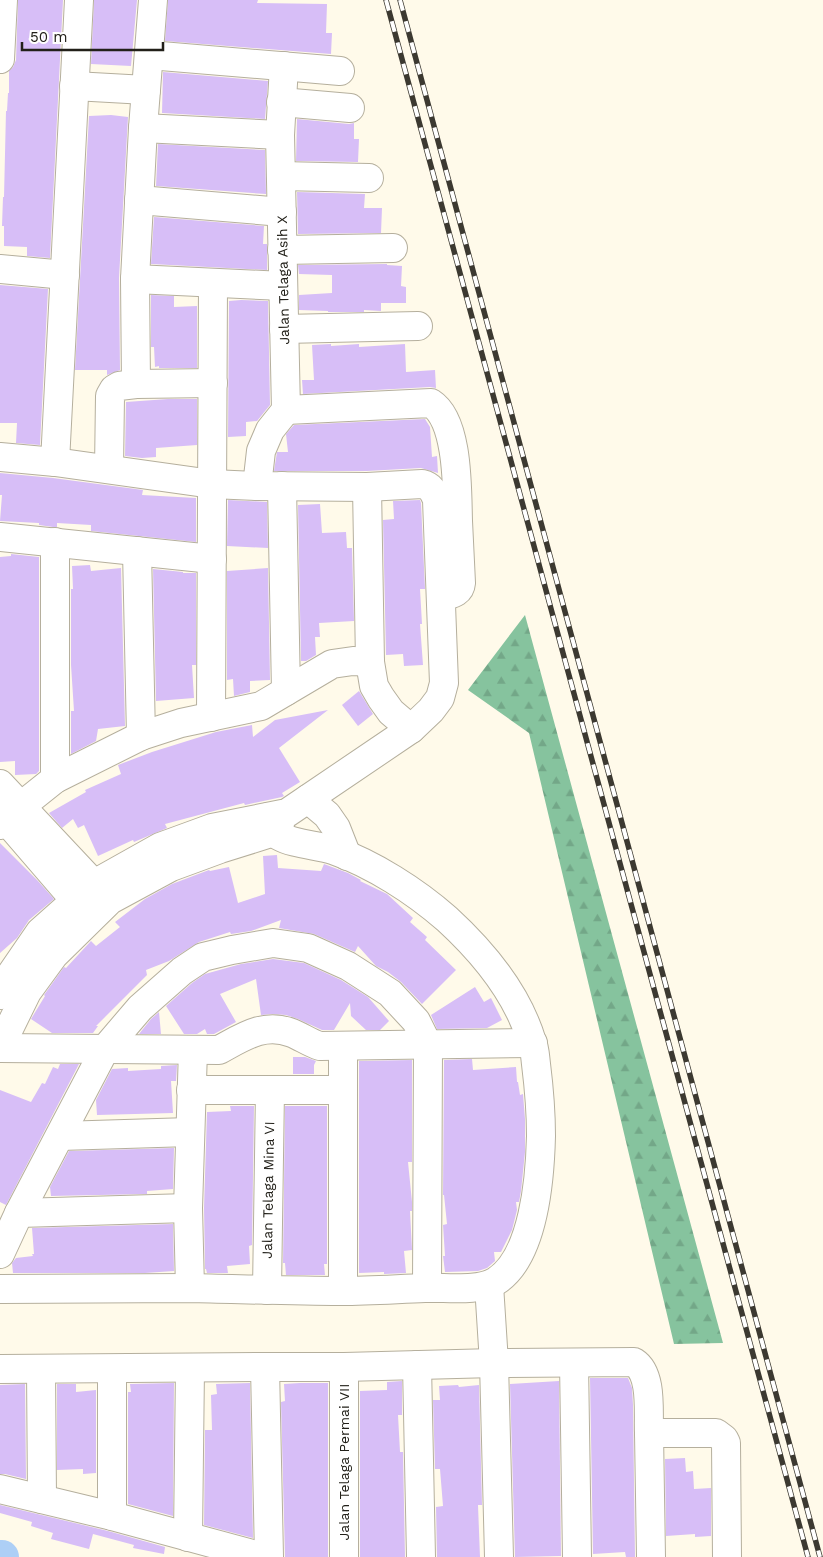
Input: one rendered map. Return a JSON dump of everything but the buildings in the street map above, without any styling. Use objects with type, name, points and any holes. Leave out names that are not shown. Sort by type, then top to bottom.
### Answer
[{"type":"street","points":[[0,60],[3,0]]},
{"type":"street","points":[[55,462],[79,0]]},
{"type":"street","points":[[136,384],[135,279],[143,128],[153,0]]},
{"type":"street","points":[[150,55],[340,70]]},
{"type":"street","name":"Jalan Telaga Asih X","points":[[284,66],[280,135],[286,410]]},
{"type":"street","points":[[74,86],[146,90]]},
{"type":"street","points":[[281,102],[350,108]]},
{"type":"street","points":[[143,128],[280,135]]},
{"type":"street","points":[[281,176],[369,178]]},
{"type":"street","points":[[139,200],[282,212]]},
{"type":"street","points":[[282,250],[393,248]]},
{"type":"street","points":[[0,269],[64,274]]},
{"type":"street","points":[[135,279],[283,286]]},
{"type":"street","points":[[211,717],[213,283]]},
{"type":"street","points":[[284,329],[418,326]]},
{"type":"street","points":[[109,469],[110,396],[114,389],[119,386],[136,384],[213,383]]},
{"type":"street","points":[[286,691],[270,486],[261,451],[270,430],[286,410],[431,404],[439,409],[445,421],[453,449],[456,470],[461,583],[457,592],[441,597]]},
{"type":"street","points":[[0,457],[55,462],[212,484],[367,487],[427,485],[432,489],[437,500],[444,683],[440,698],[431,710],[411,728],[284,815],[220,849],[171,867],[92,901],[40,932],[0,995]]},
{"type":"street","points":[[367,487],[370,662],[374,686],[390,712],[411,728]]},
{"type":"street","points":[[0,537],[212,559]]},
{"type":"street","points":[[55,542],[56,779]]},
{"type":"street","points":[[137,551],[141,736]]},
{"type":"street","points":[[7,816],[56,779],[141,736],[181,724],[261,706],[332,664],[353,661],[370,662]]},
{"type":"street","points":[[0,784],[7,816],[92,901]]},
{"type":"street","points":[[0,1289],[190,1288],[343,1292],[468,1288],[489,1285],[498,1280],[514,1263],[521,1251],[535,1204],[540,1174],[540,1092],[533,1043],[520,1010],[480,954],[434,908],[374,867],[332,850],[278,836],[284,815]]},
{"type":"street","points":[[284,815],[327,815],[336,828],[347,856]]},
{"type":"street","points":[[92,901],[27,992],[0,1048],[219,1050],[242,1036],[265,1030],[289,1032],[301,1037],[310,1044],[320,1046],[533,1043]]},
{"type":"street","points":[[0,1254],[19,1213],[105,1049],[140,1008],[182,971],[203,958],[273,942],[308,948],[348,966],[390,993],[416,1021],[428,1045],[427,1288]]},
{"type":"street","points":[[343,1046],[343,1292]]},
{"type":"street","points":[[190,1288],[188,1208],[193,1050]]},
{"type":"street","points":[[191,1090],[343,1090]]},
{"type":"street","name":"Jalan Telaga Mina VI","points":[[267,1290],[270,1090]]},
{"type":"street","points":[[60,1136],[190,1132]]},
{"type":"street","points":[[19,1213],[188,1208]]},
{"type":"street","points":[[489,1285],[494,1363],[499,1557]]},
{"type":"street","points":[[0,1369],[344,1367],[634,1362],[640,1366],[647,1380],[651,1557]]},
{"type":"street","points":[[574,1363],[577,1557]]},
{"type":"street","points":[[417,1365],[421,1557]]},
{"type":"street","points":[[265,1367],[269,1557]]},
{"type":"street","name":"Jalan Telaga Permai VII","points":[[344,1367],[344,1557]]},
{"type":"street","points":[[112,1368],[112,1516]]},
{"type":"street","points":[[188,1537],[190,1368]]},
{"type":"street","points":[[41,1369],[42,1499]]},
{"type":"street","points":[[649,1433],[716,1433],[724,1439],[727,1448],[727,1557]]},
{"type":"street","points":[[0,1489],[112,1516],[263,1557]]},
{"type":"green space","points":[[525,615],[723,1343],[674,1344],[529,733],[468,690]]},
{"type":"railway","points":[[386,0],[808,1557]]},
{"type":"railway","points":[[400,0],[820,1557]]}]
